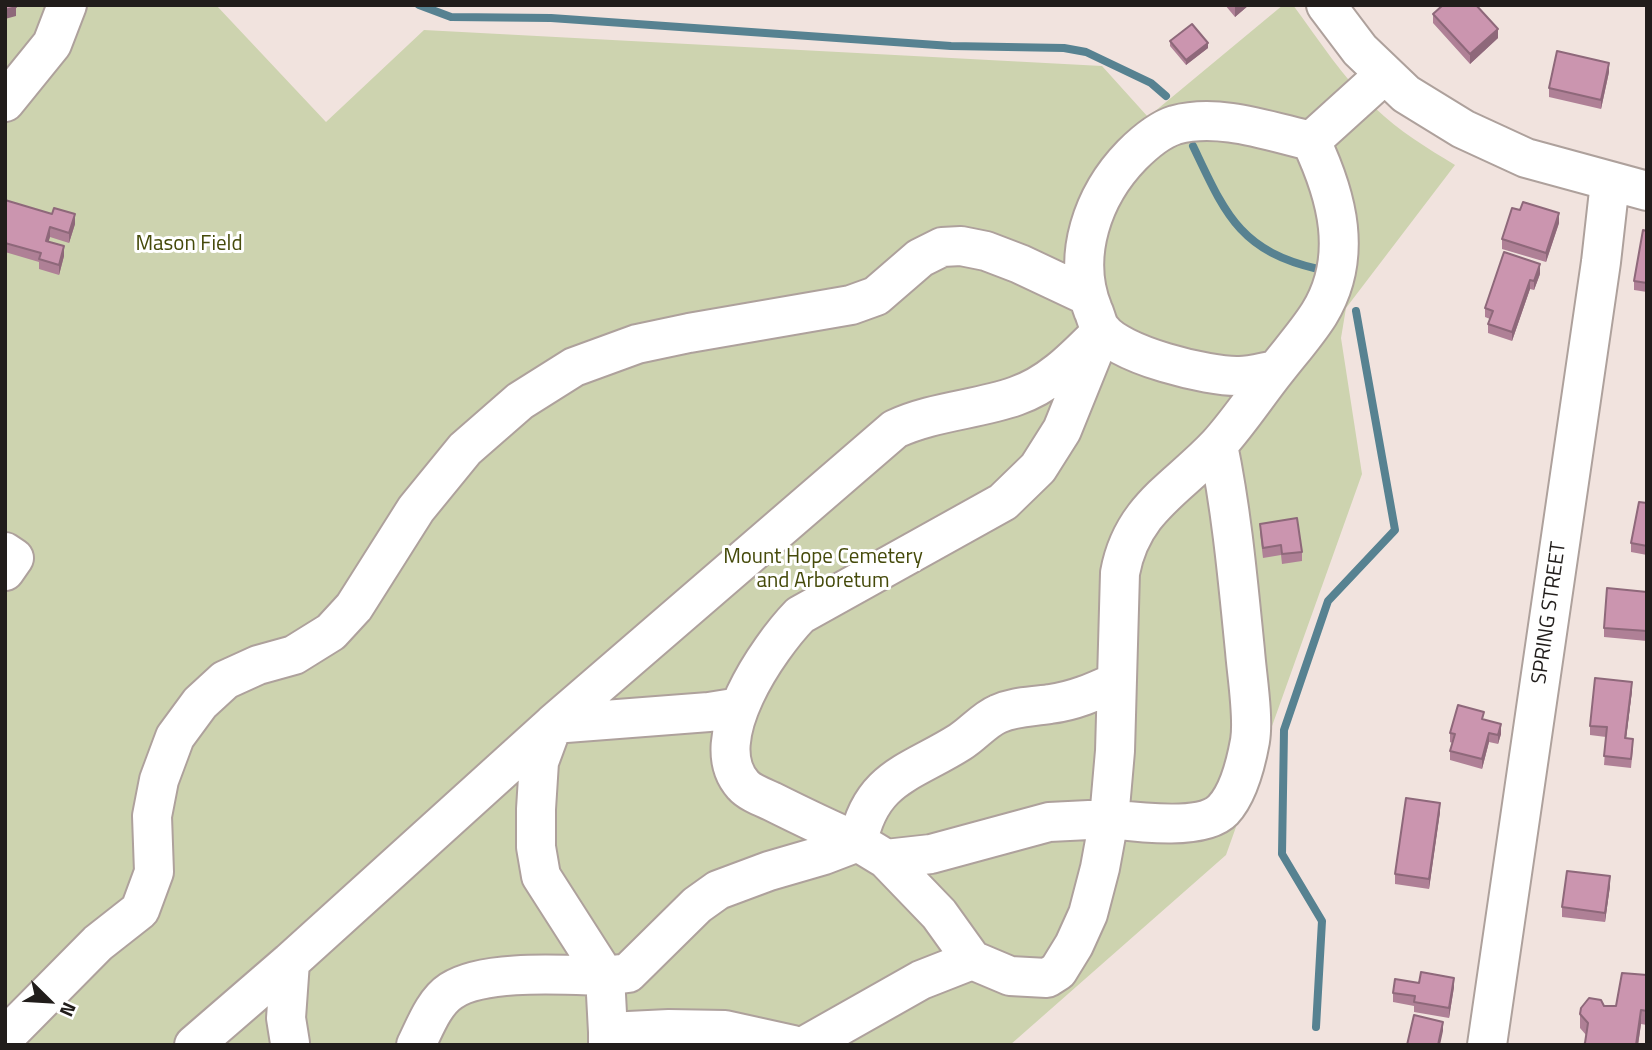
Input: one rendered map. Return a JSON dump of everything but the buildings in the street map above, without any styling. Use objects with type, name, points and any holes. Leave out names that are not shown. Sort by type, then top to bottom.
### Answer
[{"type":"street","points":[[5,102],[52,44],[67,5]]},
{"type":"street","points":[[1326,5],[1360,50],[1406,94],[1462,129],[1527,158],[1647,191]]},
{"type":"street","points":[[1311,141],[1385,74]]},
{"type":"street","points":[[1276,370],[1239,376],[1204,372],[1140,354],[1102,331],[1088,296],[1084,260],[1090,226],[1102,193],[1118,169],[1145,141],[1175,125],[1217,121],[1311,141]]},
{"type":"street","points":[[1102,331],[1062,430],[1038,468],[1003,502],[800,615],[781,635],[766,657],[740,706],[731,740],[733,765],[743,786],[872,850],[939,914],[972,960],[1010,976],[1047,978],[1058,971],[1088,914],[1109,819],[1115,751],[1120,573],[1123,556],[1134,530],[1162,496],[1218,445],[1320,313],[1335,276],[1339,253],[1333,194],[1311,141]]},
{"type":"street","name":"SPRING STREET","points":[[1487,1045],[1601,262],[1609,182]]},
{"type":"street","points":[[5,1037],[99,943],[141,910],[154,873],[152,816],[159,780],[175,737],[200,703],[225,681],[258,665],[294,655],[331,632],[354,607],[416,509],[466,449],[520,401],[574,367],[637,344],[851,305],[876,296],[920,258],[942,247],[961,246],[986,251],[1088,296]]},
{"type":"street","points":[[194,1045],[290,962],[553,724],[895,429],[918,418],[1017,396],[1044,383],[1066,367],[1102,331]]},
{"type":"street","points":[[416,1045],[433,1012],[450,991],[478,980],[530,975],[606,976],[628,972],[696,905],[718,890],[824,855],[872,850],[931,854],[1049,822],[1109,819],[1150,824],[1201,820],[1222,811],[1236,790],[1251,739],[1249,691],[1227,491],[1218,445]]},
{"type":"street","points":[[5,552],[14,558],[5,571]]},
{"type":"street","points":[[872,850],[861,826],[880,790],[913,767],[959,743],[996,715],[1023,706],[1049,705],[1083,697],[1116,682]]},
{"type":"street","points":[[553,724],[663,717],[740,706]]},
{"type":"street","points":[[553,724],[539,762],[536,797],[536,847],[541,876],[606,976],[608,1039],[669,1029],[725,1030],[793,1045]]},
{"type":"street","points":[[806,1045],[921,980],[972,960]]},
{"type":"street","points":[[290,962],[286,1018],[291,1044]]},
{"type":"green space","name":"Mount Hope Cemetery and Arboretum","points":[[5,5],[216,5],[326,122],[424,30],[1102,66],[1148,117],[1283,5],[1293,5],[1342,71],[1375,108],[1403,132],[1455,165],[1346,308],[1341,338],[1362,474],[1226,855],[1010,1045],[5,1045]]},
{"type":"waterway","points":[[419,5],[451,17],[551,18],[951,46],[1064,48],[1086,52],[1151,83],[1166,96]]},
{"type":"waterway","points":[[1193,146],[1226,210],[1252,240],[1270,252],[1318,269]]},
{"type":"waterway","points":[[1316,1027],[1322,921],[1282,854],[1284,730],[1328,601],[1395,530],[1356,311]]},
{"type":"park label","name":"Mason Field","points":[[189,245]]}]
